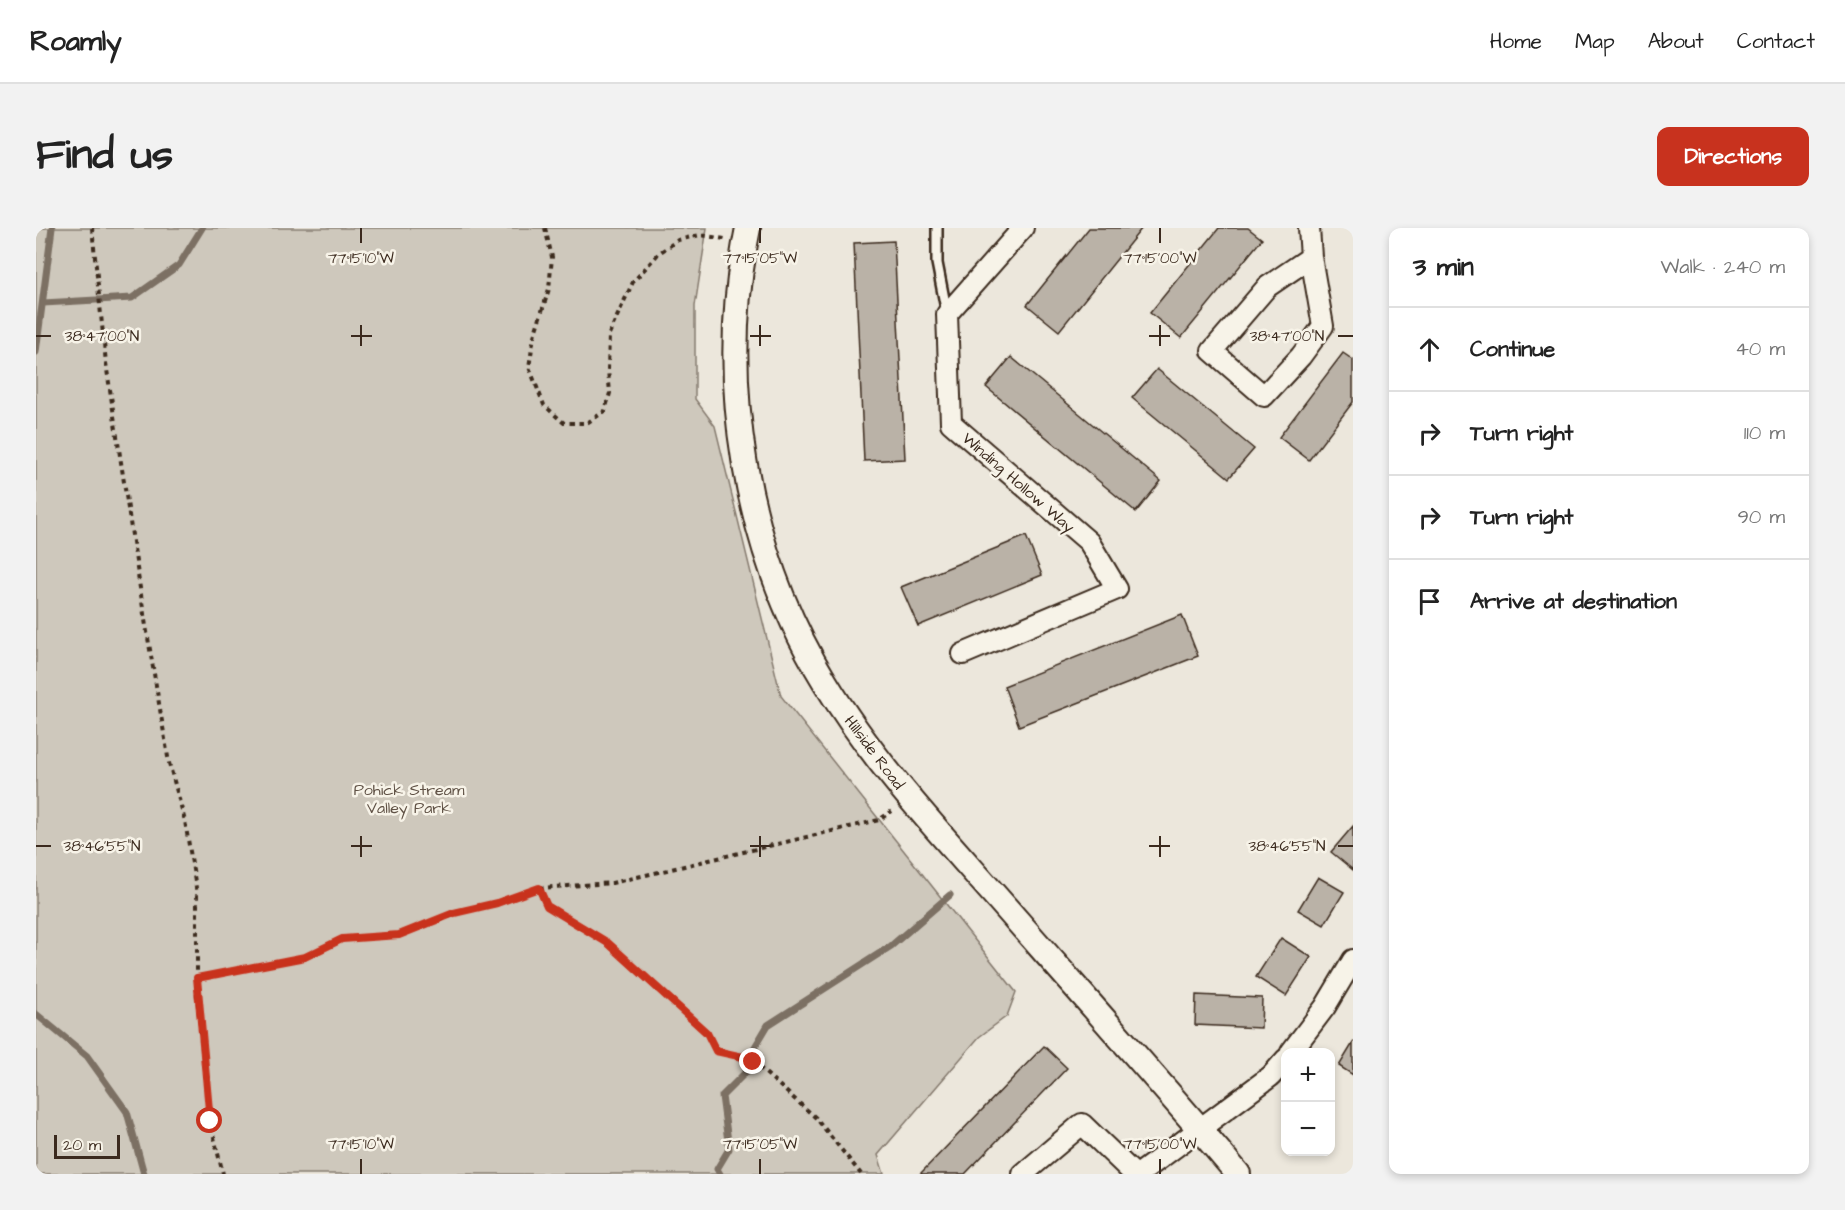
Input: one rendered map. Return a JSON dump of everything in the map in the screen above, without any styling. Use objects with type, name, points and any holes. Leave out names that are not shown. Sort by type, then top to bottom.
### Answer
[{"type":"street","points":[[947,314],[1023,228]]},
{"type":"street","points":[[1309,228],[1311,256],[1323,326],[1301,356],[1264,396],[1212,351],[1267,287],[1311,256]]},
{"type":"street","name":"Hillside Road","points":[[747,237],[737,318],[736,374],[741,430],[750,489],[765,547],[784,600],[802,640],[825,682],[878,759],[1238,1174]]},
{"type":"street","name":"Winding Hollow Way","points":[[947,314],[951,423],[1089,542],[1118,589],[963,654]]},
{"type":"street","points":[[1295,1048],[1353,960]]},
{"type":"street","points":[[1023,1174],[1082,1124],[1136,1174],[1201,1129],[1271,1076],[1281,1065]]},
{"type":"lane","points":[[937,228],[937,263],[947,314]]},
{"type":"path","points":[[92,228],[106,363],[143,608],[169,763],[185,821],[197,894],[197,978],[210,1121],[223,1174]]},
{"type":"path","points":[[545,228],[552,257],[549,289],[534,336],[529,367],[544,405],[564,423],[587,423],[605,411],[610,393],[609,334],[633,282],[659,253],[678,240],[700,235],[747,237]]},
{"type":"path","points":[[197,978],[305,957],[342,939],[399,935],[454,913],[497,903],[539,888],[612,883],[879,820],[910,798]]},
{"type":"path","points":[[539,888],[547,906],[608,943],[707,1033],[716,1051],[743,1057],[753,1062],[816,1118],[861,1174]]},
{"type":"green space","name":"Pohick Stream Valley Park","points":[[36,228],[707,228],[695,306],[695,399],[715,426],[781,696],[1016,992],[1007,1016],[979,1037],[878,1155],[884,1174],[36,1174]]},
{"type":"building","points":[[1089,228],[1142,228],[1059,331],[1027,305]]},
{"type":"building","points":[[1219,228],[1248,228],[1262,239],[1181,338],[1150,313]]},
{"type":"building","points":[[894,241],[905,459],[864,461],[854,243]]},
{"type":"building","points":[[1343,353],[1353,360],[1353,402],[1309,460],[1279,437]]},
{"type":"building","points":[[1011,357],[1161,481],[1136,512],[986,387]]},
{"type":"building","points":[[1157,369],[1254,449],[1229,478],[1132,398]]},
{"type":"building","points":[[1026,536],[1042,575],[918,626],[901,587]]},
{"type":"building","points":[[1182,615],[1198,656],[1019,726],[1004,686]]},
{"type":"building","points":[[1353,826],[1353,870],[1331,852]]},
{"type":"building","points":[[1318,877],[1344,892],[1324,925],[1298,910]]},
{"type":"building","points":[[1281,938],[1311,957],[1286,996],[1256,977]]},
{"type":"building","points":[[1196,995],[1262,998],[1261,1028],[1195,1025]]},
{"type":"building","points":[[1353,1043],[1353,1075],[1339,1066]]},
{"type":"building","points":[[1044,1046],[1067,1068],[965,1174],[920,1174]]},
{"type":"waterway","points":[[36,352],[52,228]]},
{"type":"waterway","points":[[43,303],[132,298],[179,265],[202,228]]},
{"type":"waterway","points":[[720,1174],[717,1169],[729,1149],[722,1096],[747,1071],[749,1057],[768,1025],[891,946],[950,895]]},
{"type":"waterway","points":[[36,1014],[87,1056],[127,1112],[144,1174]]},
{"type":"route","points":[[210,1121],[197,978],[305,957],[342,939],[399,935],[454,913],[497,903],[539,888],[547,906],[608,943],[707,1033],[716,1051],[743,1057],[753,1062]]}]
